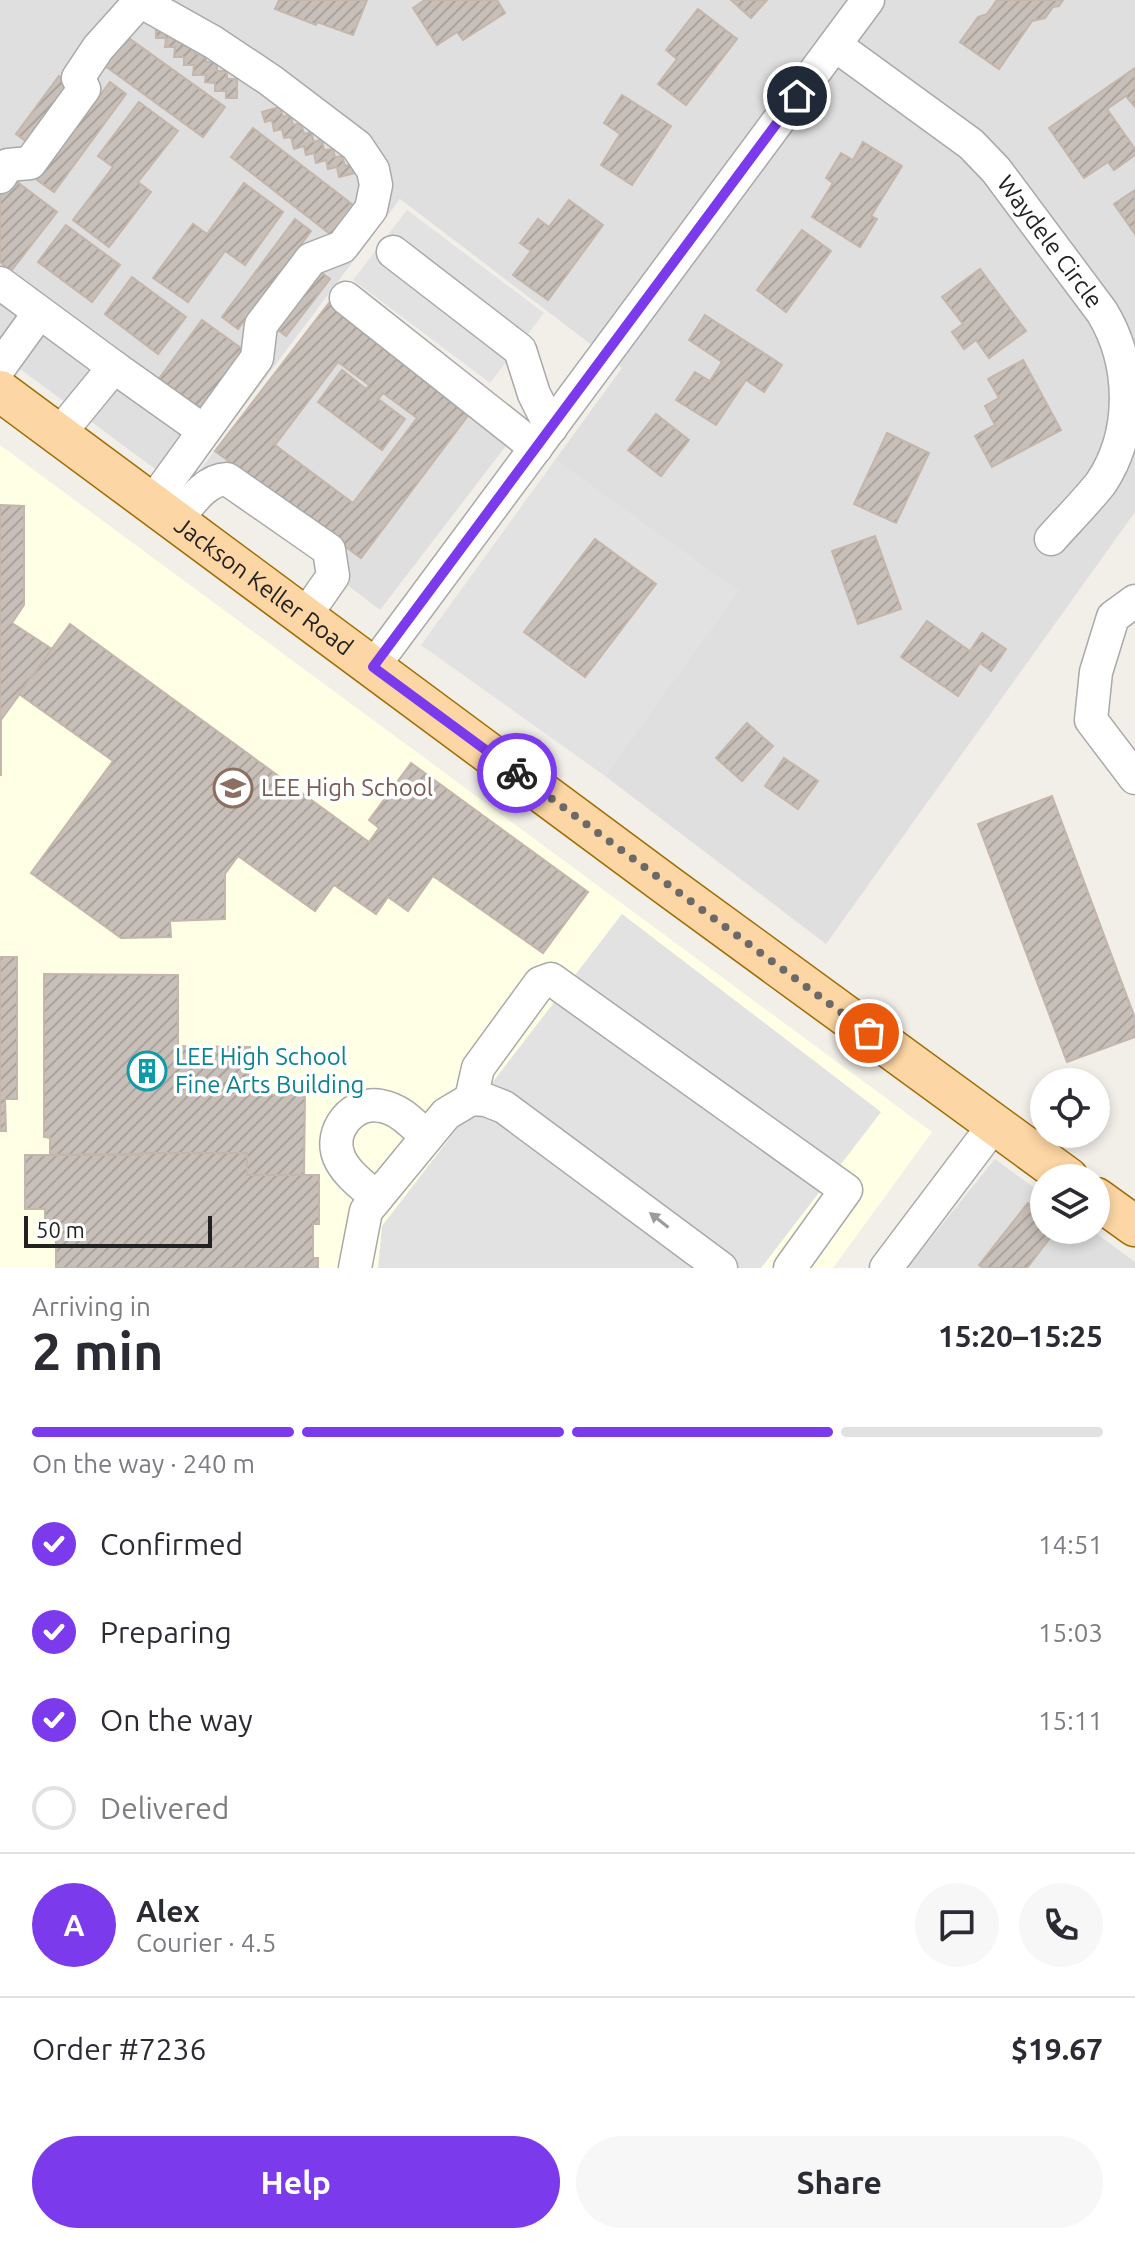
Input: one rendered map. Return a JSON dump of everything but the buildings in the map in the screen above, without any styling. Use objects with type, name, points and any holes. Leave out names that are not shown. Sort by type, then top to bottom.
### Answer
[{"type":"main road","name":"Jackson Keller Road","points":[[0,391],[1048,1164]]},
{"type":"street","points":[[373,667],[868,0]]},
{"type":"street","points":[[0,177],[8,165],[30,163],[84,89],[78,78],[98,48],[140,1],[225,50],[357,146],[373,170],[376,185],[371,209],[342,247],[311,259],[261,325],[257,358],[204,431],[164,512]]},
{"type":"street","name":"Waydele Circle","points":[[835,45],[979,153],[1014,194],[1116,335],[1125,366],[1128,399],[1119,447],[1103,481],[1051,539]]},
{"type":"street","points":[[393,252],[520,350],[534,394],[543,438]]},
{"type":"street","points":[[0,283],[204,431]]},
{"type":"street","points":[[346,298],[543,438]]},
{"type":"street","points":[[0,367],[39,313]]},
{"type":"street","points":[[59,434],[114,367]]},
{"type":"street","points":[[164,512],[216,480],[227,479],[329,550],[333,576],[305,616]]},
{"type":"street","points":[[1135,601],[1113,617],[1096,672],[1091,720],[1135,778]]},
{"type":"street","points":[[471,1099],[478,1068],[540,983],[551,979],[846,1190],[790,1268]]},
{"type":"street","points":[[355,1268],[366,1211],[446,1114],[471,1099],[497,1102],[721,1268]]},
{"type":"street","points":[[377,1198],[338,1157],[336,1137],[343,1120],[359,1108],[380,1105],[404,1116],[427,1137]]},
{"type":"street","points":[[886,1268],[994,1125]]},
{"type":"shaded area","points":[[0,0],[1135,0],[1135,512],[826,944],[605,776],[738,591],[555,460],[622,368],[400,199],[182,489],[0,354]]},
{"type":"shaded area","points":[[407,210],[544,313],[490,383],[353,280]]},
{"type":"shaded area","points":[[345,283],[525,421],[380,610],[199,471]]},
{"type":"shaded area","name":"LEE High School","points":[[0,445],[932,1132],[833,1268],[0,1268]]},
{"type":"shaded area","points":[[555,460],[739,591],[605,776],[421,645]],"holes":[[[595,539],[655,584],[584,677],[525,632]]]},
{"type":"shaded area","points":[[622,914],[881,1112],[761,1268],[378,1268],[382,1226]]},
{"type":"shaded area","points":[[995,1159],[1030,1185],[1030,1244],[1110,1243],[1135,1262],[1135,1268],[907,1268]]},
{"type":"way so far","points":[[517,773],[869,1033]]},
{"type":"place","name":"LEE High School","points":[[233,788]]},
{"type":"place","name":"LEE High School Fine Arts Building","points":[[147,1071]]},
{"type":"route","points":[[517,773],[373,667],[797,96]]}]
